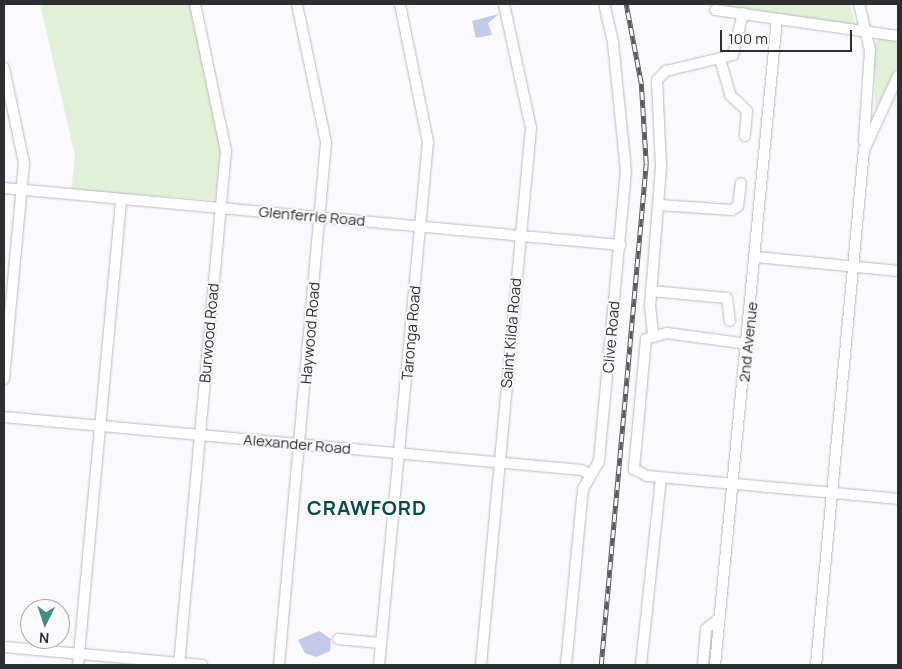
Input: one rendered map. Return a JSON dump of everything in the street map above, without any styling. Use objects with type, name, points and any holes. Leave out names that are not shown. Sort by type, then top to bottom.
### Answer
[{"type":"street","name":"Burwood Road","points":[[179,664],[221,208],[225,138],[195,4]]},
{"type":"street","name":"Haywood Road","points":[[279,665],[321,217],[326,136],[297,4]]},
{"type":"street","name":"Taronga Road","points":[[379,665],[428,135],[400,4]]},
{"type":"street","name":"Saint Kilda Road","points":[[481,665],[531,123],[504,4]]},
{"type":"street","name":"Clive Road","points":[[566,665],[583,489],[589,474],[600,461],[620,245],[626,153],[604,4]]},
{"type":"street","points":[[816,665],[870,70],[867,31],[858,4]]},
{"type":"street","points":[[715,10],[898,36]]},
{"type":"street","points":[[743,14],[736,52],[720,59],[666,71],[657,80],[659,205],[651,291],[653,334],[644,344],[634,462],[640,474],[661,478],[898,499]]},
{"type":"street","name":"2nd Avenue","points":[[715,665],[732,484],[748,344],[777,19]]},
{"type":"street","points":[[720,59],[730,95],[747,111],[745,136]]},
{"type":"street","points":[[4,68],[23,154],[22,190],[4,379]]},
{"type":"street","points":[[864,150],[898,76]]},
{"type":"street","points":[[867,113],[880,116]]},
{"type":"street","points":[[659,205],[732,210],[738,206],[741,184]]},
{"type":"street","name":"Glenferrie Road","points":[[4,188],[620,245]]},
{"type":"street","points":[[78,665],[121,199]]},
{"type":"street","points":[[756,257],[898,271]]},
{"type":"street","points":[[651,291],[727,298],[730,321]]},
{"type":"street","points":[[653,334],[748,344]]},
{"type":"street","name":"Alexander Road","points":[[4,417],[499,462],[589,474]]},
{"type":"street","points":[[642,665],[661,478]]},
{"type":"street","points":[[702,665],[706,629],[719,618]]},
{"type":"street","points":[[338,639],[381,643]]},
{"type":"street","points":[[4,647],[202,665]]},
{"type":"green space","points":[[40,4],[191,4],[222,145],[215,200],[71,190],[75,156]]},
{"type":"green space","points":[[713,4],[850,4],[856,26]]},
{"type":"green space","points":[[879,38],[898,40],[898,66],[875,111],[874,45]]},
{"type":"building","points":[[499,14],[488,23],[492,35],[476,38],[472,21]]},
{"type":"building","points":[[319,631],[331,639],[330,651],[316,657],[305,653],[298,640]]},
{"type":"railway","points":[[601,665],[646,164],[641,83],[626,4]]},
{"type":"district","name":"CRAWFORD","points":[[367,507]]}]
